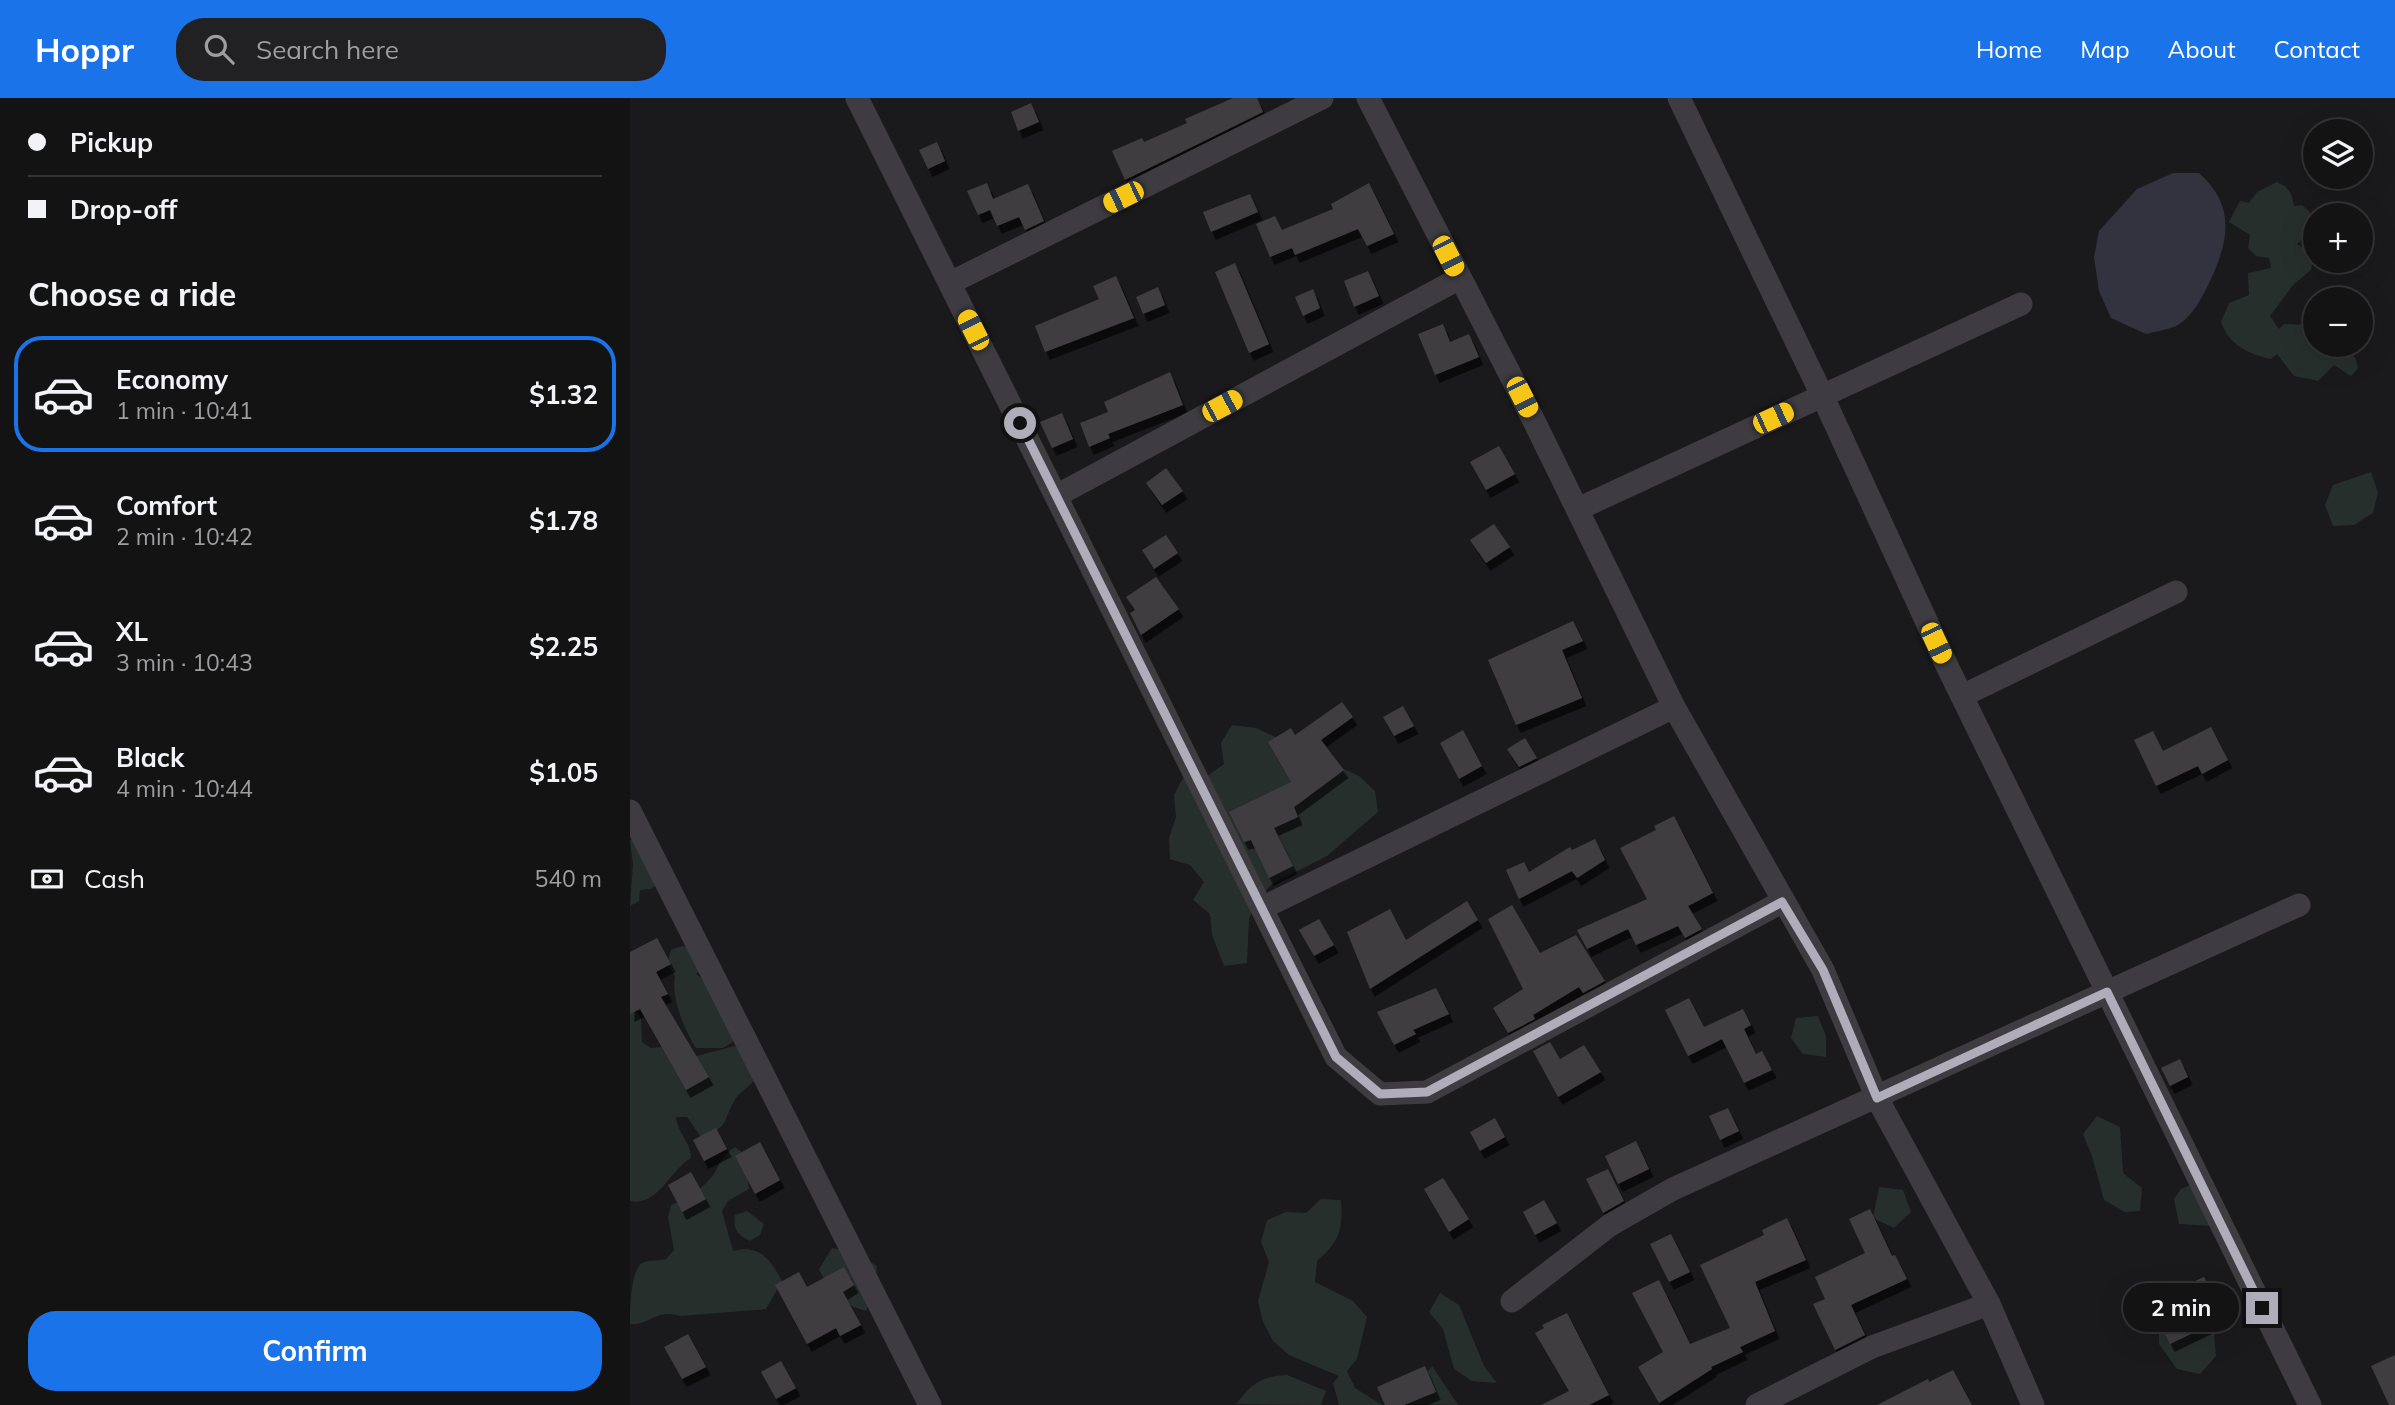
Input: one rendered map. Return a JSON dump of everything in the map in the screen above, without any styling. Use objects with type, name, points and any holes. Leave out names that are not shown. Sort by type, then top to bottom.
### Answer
[{"type":"street","points":[[857,98],[1336,1057],[1380,1094],[1427,1092],[1782,902]]},
{"type":"street","points":[[950,283],[1322,98]]},
{"type":"street","points":[[1368,98],[1578,509],[1675,707],[1782,902],[1823,970],[1877,1098],[1989,1304],[2033,1405]]},
{"type":"street","points":[[1679,98],[1822,395],[1962,696],[2309,1405]]},
{"type":"street","points":[[1056,496],[1460,278]]},
{"type":"street","points":[[1578,509],[2021,304]]},
{"type":"street","points":[[1962,696],[2176,592]]},
{"type":"street","points":[[1262,908],[1675,707]]},
{"type":"street","points":[[630,811],[930,1405]]},
{"type":"street","points":[[1511,1301],[1610,1225],[1672,1189],[2299,905]]},
{"type":"street","points":[[1757,1405],[1872,1348],[1989,1304]]},
{"type":"shaded area","points":[[2277,182],[2289,191],[2294,206],[2303,206],[2303,239],[2297,244],[2303,247],[2303,273],[2307,273],[2293,285],[2270,316],[2279,329],[2284,324],[2303,325],[2303,357],[2355,357],[2358,368],[2351,376],[2334,365],[2318,381],[2294,376],[2277,354],[2271,359],[2255,354],[2240,347],[2225,330],[2221,322],[2229,303],[2249,295],[2248,273],[2271,268],[2269,258],[2256,256],[2248,248],[2250,235],[2229,222],[2240,201],[2249,203],[2257,192]]},
{"type":"shaded area","points":[[2371,472],[2378,492],[2373,513],[2354,525],[2333,526],[2325,505],[2333,485]]},
{"type":"shaded area","points":[[1232,725],[1256,728],[1359,776],[1375,791],[1378,812],[1327,856],[1272,884],[1257,900],[1249,919],[1247,963],[1224,966],[1212,935],[1210,914],[1193,900],[1204,882],[1190,865],[1170,859],[1169,838],[1176,817],[1174,795],[1184,776],[1207,776],[1224,764],[1221,743]]},
{"type":"shaded area","points":[[639,837],[660,882],[651,889],[640,890],[639,901],[630,906],[633,864],[630,840]]},
{"type":"shaded area","points":[[682,946],[694,949],[705,967],[696,974],[718,991],[744,1035],[723,1048],[696,1048],[683,1023],[675,994],[675,976],[667,965],[671,950]]},
{"type":"shaded area","points":[[630,1003],[641,1018],[642,1042],[651,1048],[674,1046],[692,1057],[735,1046],[748,1046],[756,1078],[736,1098],[722,1126],[711,1133],[701,1137],[687,1117],[676,1117],[691,1158],[656,1193],[640,1201],[630,1201]]},
{"type":"shaded area","points":[[1818,1016],[1826,1036],[1826,1057],[1803,1054],[1791,1038],[1796,1018]]},
{"type":"shaded area","points":[[2097,1116],[2120,1127],[2123,1173],[2142,1188],[2140,1211],[2125,1212],[2104,1200],[2083,1134]]},
{"type":"shaded area","points":[[735,1147],[744,1154],[749,1189],[728,1201],[722,1211],[733,1251],[750,1250],[763,1255],[782,1281],[766,1309],[680,1316],[665,1314],[630,1324],[633,1280],[639,1266],[644,1262],[666,1259],[674,1250],[668,1217],[671,1205],[701,1187],[725,1155]]},
{"type":"shaded area","points":[[2190,1185],[2211,1226],[2179,1224],[2174,1199],[2181,1189]]},
{"type":"shaded area","points":[[1879,1187],[1903,1190],[1911,1212],[1894,1228],[1873,1218]]},
{"type":"shaded area","points":[[1321,1199],[1341,1200],[1341,1219],[1331,1248],[1317,1261],[1315,1282],[1353,1301],[1367,1317],[1357,1359],[1347,1371],[1355,1388],[1382,1405],[1339,1405],[1333,1383],[1339,1376],[1289,1355],[1273,1341],[1263,1322],[1258,1301],[1269,1262],[1261,1242],[1267,1220],[1286,1212],[1306,1213]]},
{"type":"shaded area","points":[[747,1211],[764,1224],[760,1235],[750,1241],[735,1228],[735,1215]]},
{"type":"shaded area","points":[[832,1248],[856,1253],[877,1266],[875,1289],[866,1311],[837,1297],[819,1269]]},
{"type":"shaded area","points":[[1440,1293],[1459,1305],[1484,1366],[1497,1383],[1472,1381],[1454,1369],[1443,1329],[1429,1312]]},
{"type":"shaded area","points":[[2179,1308],[2203,1312],[2214,1333],[2216,1356],[2200,1374],[2177,1369],[2159,1344],[2159,1322]]},
{"type":"shaded area","points":[[1432,1366],[1458,1405],[1403,1404]]},
{"type":"shaded area","points":[[1287,1375],[1326,1391],[1321,1405],[1236,1404],[1258,1382]]},
{"type":"water","points":[[2173,173],[2199,173],[2211,185],[2224,211],[2225,238],[2204,293],[2192,312],[2178,325],[2146,334],[2111,318],[2099,291],[2094,257],[2099,231],[2137,189]]},
{"type":"building","points":[[1233,98],[1257,98],[1263,112],[1125,180],[1112,151],[1142,138],[1144,142],[1187,123],[1185,119]]},
{"type":"building","points":[[1031,103],[1039,122],[1018,131],[1011,112]]},
{"type":"building","points":[[937,142],[945,161],[928,169],[919,150]]},
{"type":"building","points":[[987,183],[993,199],[1028,184],[1044,221],[1025,230],[1019,217],[997,226],[990,210],[978,215],[967,191]]},
{"type":"building","points":[[1369,183],[1394,234],[1367,246],[1358,229],[1295,255],[1292,248],[1270,257],[1256,224],[1275,216],[1282,230],[1333,209],[1331,204]]},
{"type":"building","points":[[1250,194],[1258,212],[1211,232],[1203,212]]},
{"type":"building","points":[[1235,263],[1269,344],[1249,353],[1215,272]]},
{"type":"building","points":[[1368,271],[1379,296],[1354,307],[1344,281]]},
{"type":"building","points":[[1116,276],[1134,318],[1045,352],[1035,326],[1099,299],[1093,286]]},
{"type":"building","points":[[1158,287],[1165,305],[1143,314],[1136,297]]},
{"type":"building","points":[[1313,289],[1320,308],[1303,316],[1295,297]]},
{"type":"building","points":[[1443,324],[1450,342],[1469,334],[1479,357],[1435,375],[1418,334]]},
{"type":"building","points":[[1170,372],[1183,405],[1108,434],[1110,438],[1089,447],[1080,423],[1108,412],[1104,402]]},
{"type":"building","points":[[1062,413],[1073,439],[1052,448],[1040,422]]},
{"type":"building","points":[[1499,446],[1515,474],[1486,490],[1470,462]]},
{"type":"building","points":[[1166,468],[1183,491],[1162,505],[1146,483]]},
{"type":"building","points":[[1494,524],[1510,547],[1486,563],[1470,540]]},
{"type":"building","points":[[1166,535],[1178,553],[1154,569],[1142,550]]},
{"type":"building","points":[[1156,577],[1179,609],[1141,635],[1130,613],[1135,610],[1126,597]]},
{"type":"building","points":[[1573,621],[1583,641],[1562,650],[1582,698],[1516,725],[1488,660]]},
{"type":"building","points":[[1342,702],[1353,717],[1321,740],[1344,770],[1294,807],[1298,817],[1274,828],[1293,866],[1269,878],[1251,840],[1244,842],[1229,812],[1291,782],[1268,742],[1291,728],[1295,735]]},
{"type":"building","points":[[1403,706],[1414,726],[1394,736],[1383,717]]},
{"type":"building","points":[[2211,727],[2228,760],[2202,774],[2198,766],[2156,786],[2134,740],[2153,731],[2163,751]]},
{"type":"building","points":[[1463,730],[1482,766],[1459,779],[1440,743]]},
{"type":"building","points":[[1525,738],[1537,758],[1519,767],[1507,749]]},
{"type":"building","points":[[1674,816],[1713,893],[1688,906],[1702,929],[1685,938],[1678,926],[1636,945],[1628,929],[1587,949],[1577,930],[1647,899],[1620,848],[1656,830],[1654,826]]},
{"type":"building","points":[[1595,839],[1605,860],[1577,878],[1572,871],[1519,899],[1506,870],[1524,862],[1529,872],[1570,847],[1572,850]]},
{"type":"building","points":[[1467,901],[1478,920],[1370,989],[1347,932],[1390,909],[1406,940]]},
{"type":"building","points":[[1512,905],[1540,953],[1576,935],[1605,981],[1583,993],[1579,987],[1533,1015],[1535,1019],[1508,1033],[1493,1008],[1523,989],[1488,919]]},
{"type":"building","points":[[1319,919],[1334,945],[1314,956],[1299,930]]},
{"type":"building","points":[[657,938],[671,964],[656,972],[668,994],[661,997],[709,1077],[686,1090],[640,1009],[630,1014],[630,952]]},
{"type":"building","points":[[1436,988],[1449,1014],[1413,1030],[1416,1034],[1394,1045],[1377,1012]]},
{"type":"building","points":[[1689,998],[1704,1027],[1743,1009],[1751,1025],[1744,1029],[1756,1054],[1762,1051],[1772,1070],[1744,1083],[1722,1039],[1688,1056],[1665,1010]]},
{"type":"building","points":[[1550,1042],[1560,1059],[1584,1045],[1601,1072],[1558,1097],[1533,1051]]},
{"type":"building","points":[[2180,1059],[2188,1077],[2170,1086],[2161,1068]]},
{"type":"building","points":[[1728,1108],[1739,1131],[1720,1140],[1709,1116]]},
{"type":"building","points":[[1495,1118],[1505,1137],[1480,1151],[1470,1132]]},
{"type":"building","points":[[716,1128],[727,1149],[704,1161],[693,1140]]},
{"type":"building","points":[[1636,1141],[1649,1169],[1618,1184],[1605,1156]]},
{"type":"building","points":[[760,1142],[780,1180],[755,1194],[735,1156]]},
{"type":"building","points":[[1608,1169],[1624,1201],[1603,1213],[1586,1179]]},
{"type":"building","points":[[691,1172],[706,1199],[682,1212],[668,1185]]},
{"type":"building","points":[[1443,1178],[1469,1219],[1449,1232],[1424,1189]]},
{"type":"building","points":[[1544,1200],[1557,1223],[1535,1235],[1523,1212]]},
{"type":"building","points":[[1870,1209],[1892,1256],[1895,1255],[1907,1279],[1851,1305],[1865,1335],[1835,1350],[1813,1304],[1825,1299],[1815,1277],[1865,1253],[1849,1219]]},
{"type":"building","points":[[1787,1218],[1806,1260],[1755,1282],[1775,1331],[1740,1347],[1743,1352],[1711,1367],[1712,1369],[1659,1403],[1638,1367],[1663,1352],[1632,1293],[1659,1280],[1690,1344],[1730,1328],[1700,1265],[1764,1235],[1762,1230]]},
{"type":"building","points":[[1671,1234],[1690,1272],[1669,1282],[1650,1244]]},
{"type":"building","points":[[844,1267],[854,1285],[843,1292],[861,1325],[840,1336],[836,1328],[807,1344],[775,1285],[799,1272],[807,1287]]},
{"type":"building","points":[[2204,1277],[2224,1318],[2170,1344],[2150,1302]]},
{"type":"building","points":[[1567,1313],[1609,1395],[1589,1405],[1541,1405],[1569,1391],[1535,1333],[1544,1328],[1542,1325]]},
{"type":"building","points":[[688,1334],[706,1367],[682,1379],[664,1347]]},
{"type":"building","points":[[2395,1355],[2395,1405],[2389,1405],[2371,1366]]},
{"type":"building","points":[[781,1361],[796,1388],[776,1399],[761,1372]]},
{"type":"building","points":[[1425,1366],[1436,1392],[1404,1405],[1385,1405],[1377,1387]]},
{"type":"building","points":[[1953,1370],[1972,1405],[1877,1405],[1928,1379],[1929,1382]]},
{"type":"route","points":[[1020,423],[1336,1057],[1380,1094],[1427,1092],[1782,902],[1823,970],[1877,1098],[2107,992],[2262,1308]]}]
